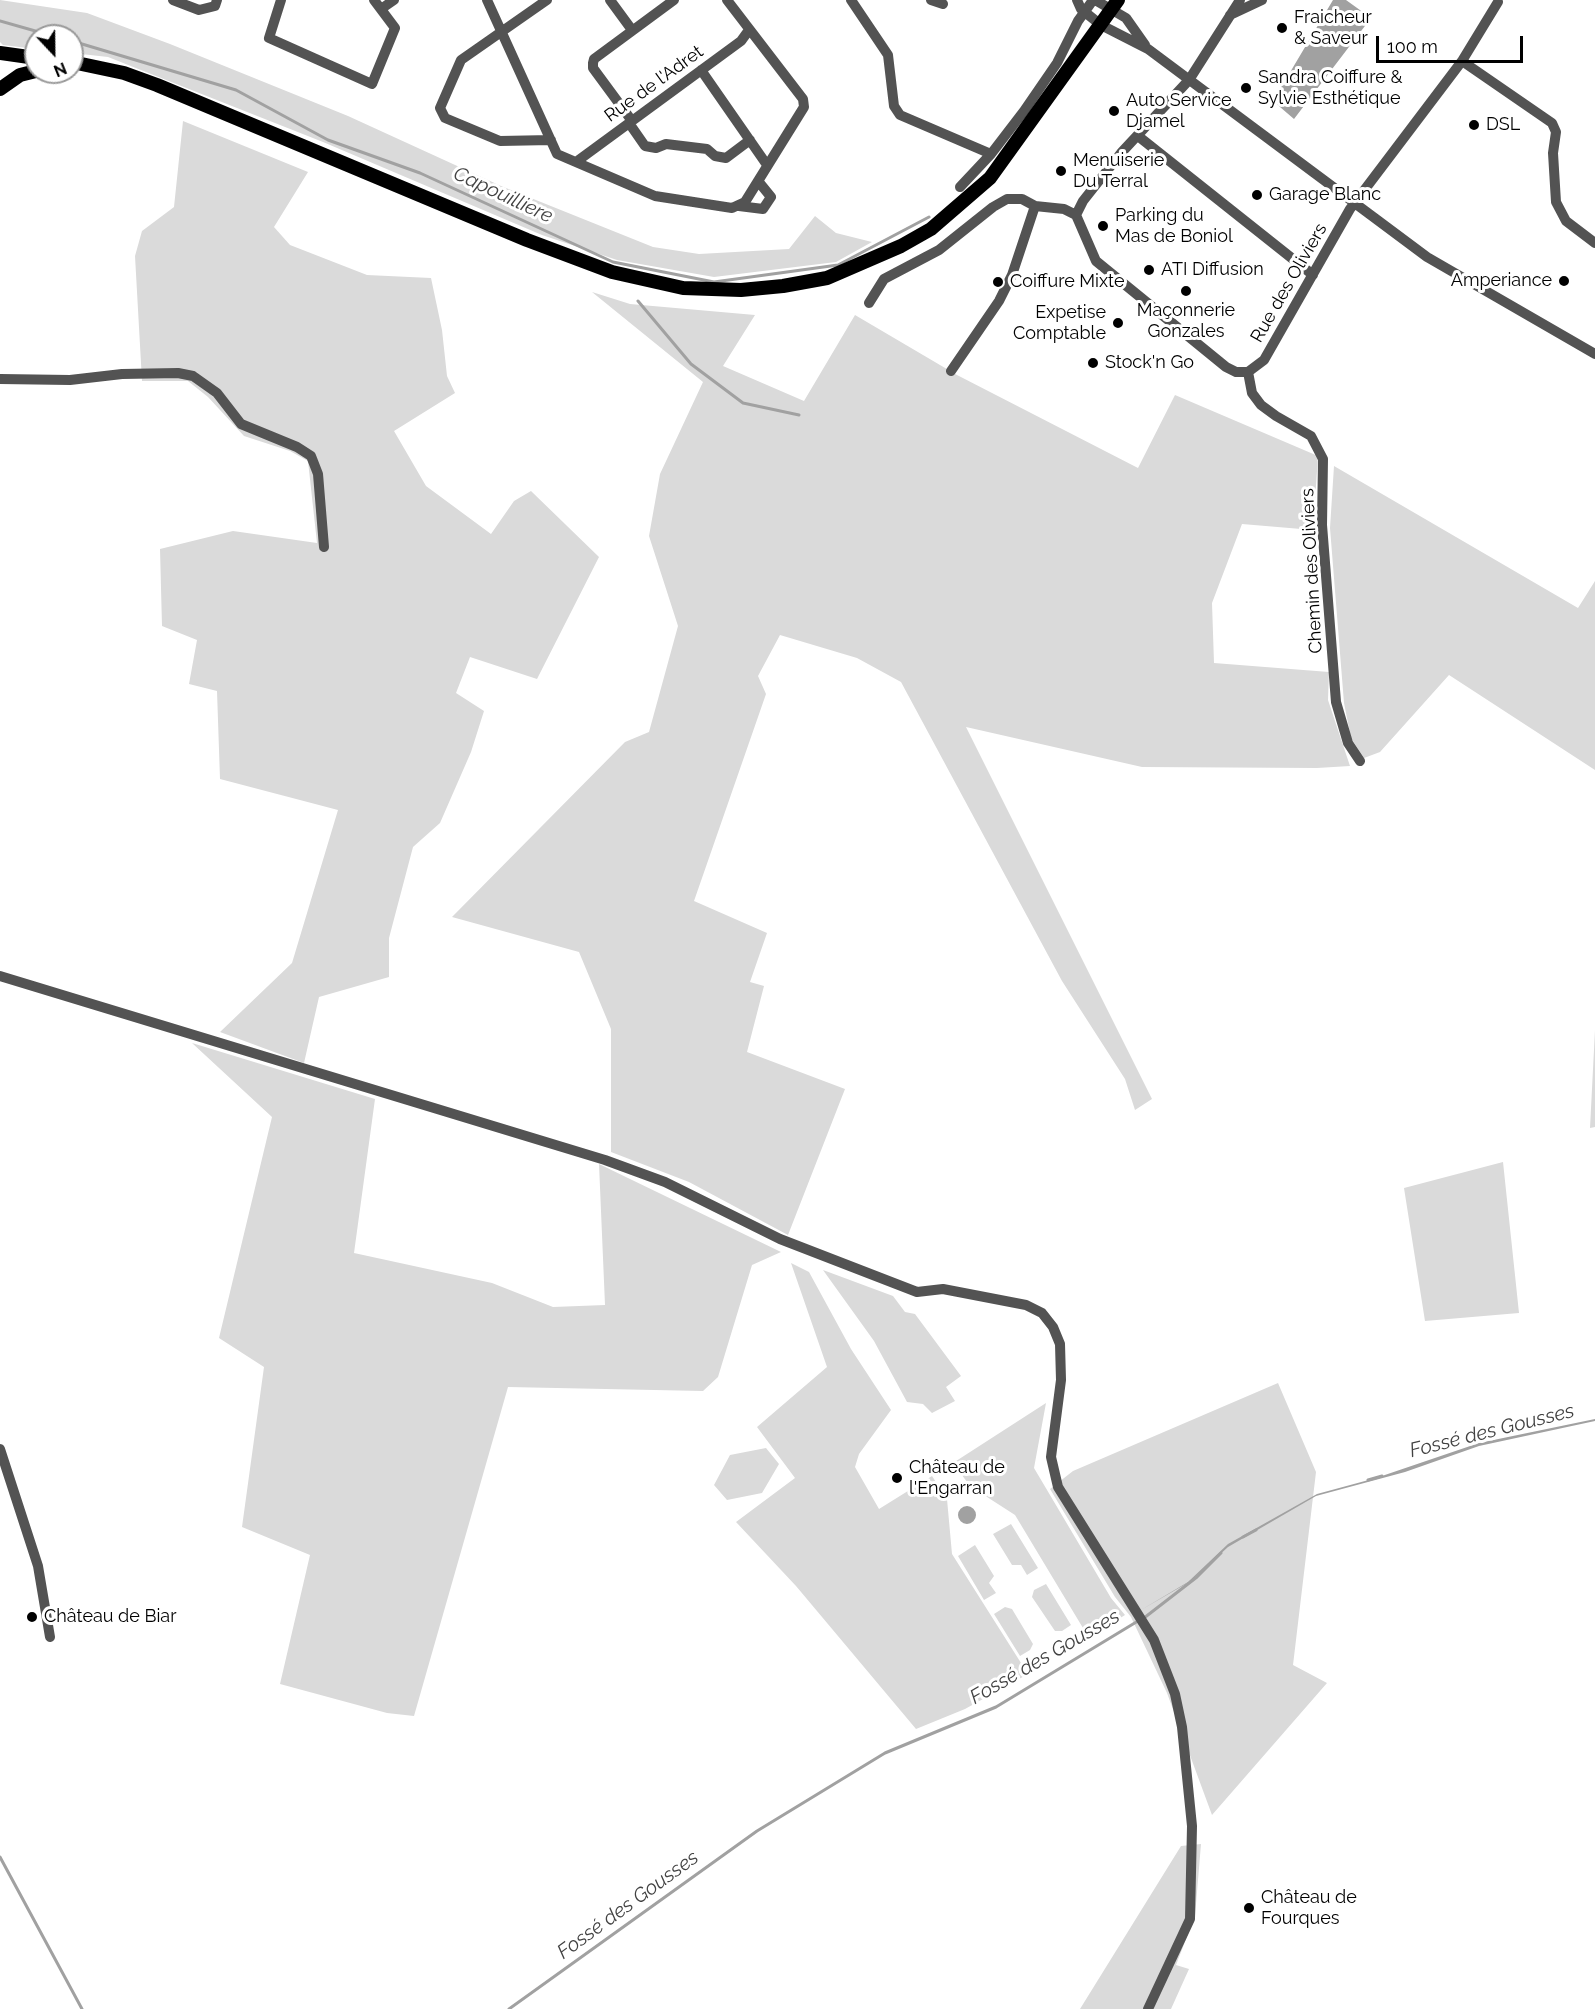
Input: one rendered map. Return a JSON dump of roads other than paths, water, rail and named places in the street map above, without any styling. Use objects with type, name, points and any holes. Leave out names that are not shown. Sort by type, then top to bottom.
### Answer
[{"type":"main road","points":[[84,64],[158,85],[527,240],[612,272],[683,288],[741,290],[783,286],[827,278],[901,246],[931,229],[990,178],[1114,5]]},
{"type":"main road","points":[[0,53],[24,56]]},
{"type":"main road","points":[[84,69],[107,69]]},
{"type":"main road","points":[[0,89],[24,74]]},
{"type":"street","points":[[173,0],[199,10],[215,6],[217,0]]},
{"type":"street","points":[[281,0],[269,38],[372,84],[395,28],[374,0]]},
{"type":"street","points":[[381,9],[394,0]]},
{"type":"street","points":[[487,0],[557,154],[655,196],[725,208],[739,206],[763,210],[771,197],[758,181]]},
{"type":"street","points":[[547,0],[461,60],[440,108],[445,118],[500,141],[529,143],[551,140]]},
{"type":"street","points":[[610,0],[632,30]]},
{"type":"street","points":[[674,0],[594,59],[593,68],[645,146],[656,148],[666,144],[707,149],[715,156],[726,158],[750,140]]},
{"type":"street","points":[[851,0],[888,55],[894,106],[900,115],[991,154]]},
{"type":"street","points":[[931,0],[943,4]]},
{"type":"street","points":[[1077,0],[1084,12],[1101,25],[1148,49],[1354,205],[1427,257],[1595,354]]},
{"type":"street","points":[[960,187],[991,154],[1057,63],[1084,12],[1094,0],[1114,5],[1148,49]]},
{"type":"street","points":[[1076,215],[1083,201],[1189,80],[1240,0]]},
{"type":"street","points":[[1229,15],[1262,0]]},
{"type":"street","points":[[733,2],[749,30],[803,99],[804,107],[745,202],[739,206]]},
{"type":"street","name":"Rue des Oliviers","points":[[1248,372],[1264,360],[1354,205],[1462,61],[1498,2]]},
{"type":"street","name":"Rue de l'Adret","points":[[576,162],[741,41],[749,30]]},
{"type":"street","points":[[1462,61],[1552,123],[1556,132],[1553,153],[1556,202],[1566,221],[1595,243]]},
{"type":"street","points":[[701,70],[767,165]]},
{"type":"street","points":[[1138,136],[1313,275]]},
{"type":"street","points":[[869,303],[884,279],[939,250],[999,203],[1014,198],[1035,206],[1064,210],[1076,215],[1096,261],[1226,367],[1236,372],[1248,372]]},
{"type":"street","points":[[951,371],[999,302],[1012,275],[1035,206]]},
{"type":"street","name":"Chemin des Oliviers","points":[[1248,372],[1252,393],[1261,405],[1311,436],[1323,459],[1322,525],[1336,702],[1348,743],[1360,761]]},
{"type":"street","points":[[0,380],[70,380],[178,373],[193,376],[217,393],[241,424],[297,447],[310,456],[318,474],[324,547]]},
{"type":"street","points":[[0,976],[605,1160],[686,1192],[780,1239],[917,1292],[944,1289],[1026,1305],[1042,1313],[1053,1327],[1060,1344],[1061,1380],[1051,1457],[1058,1487],[1154,1640],[1175,1694],[1182,1727],[1192,1826],[1190,1919],[1148,2009]]},
{"type":"street","points":[[0,1449],[38,1566],[50,1637]]},
{"type":"waterway","name":"Capouilliere","points":[[0,21],[24,28]]},
{"type":"waterway","name":"Capouilliere","points":[[84,45],[236,90],[328,140],[420,173],[613,262],[714,282],[838,265],[929,217]]},
{"type":"waterway","name":"Capouilliere","points":[[638,301],[691,364],[743,403],[799,415]]},
{"type":"waterway","name":"Fossé des Gousses","points":[[1368,1480],[1382,1476]]},
{"type":"waterway","name":"Fossé des Gousses","points":[[1243,1537],[1256,1530]]},
{"type":"waterway","name":"Fossé des Gousses","points":[[1144,1618],[1197,1577],[1221,1553]]},
{"type":"waterway","name":"Fossé des Gousses","points":[[509,2009],[757,1831],[885,1753],[996,1707],[1138,1621]]},
{"type":"waterway","name":"Fossé des Gousses","points":[[0,1857],[82,2009]]},
{"type":"place","name":"Fraicheur & Saveur","points":[[1282,28]]},
{"type":"place","name":"Sandra Coiffure & Sylvie Esthétique","points":[[1246,88]]},
{"type":"place","name":"Auto Service Djamel","points":[[1114,111]]},
{"type":"place","name":"DSL","points":[[1474,125]]},
{"type":"place","name":"Menuiserie Du Terral","points":[[1061,171]]},
{"type":"place","name":"Garage Blanc","points":[[1257,195]]},
{"type":"place","name":"Parking du Mas de Boniol","points":[[1103,226]]},
{"type":"place","name":"ATI Diffusion","points":[[1149,270]]},
{"type":"place","name":"Amperiance","points":[[1564,281]]},
{"type":"place","name":"Coiffure Mixte","points":[[998,282]]},
{"type":"place","name":"Maçonnerie Gonzales","points":[[1186,291]]},
{"type":"place","name":"Expetise Comptable","points":[[1118,323]]},
{"type":"place","name":"Stock'n Go","points":[[1093,363]]},
{"type":"place","name":"Château de l'Engarran","points":[[897,1478]]},
{"type":"place","name":"Château de Biar","points":[[32,1617]]},
{"type":"place","name":"Château de Fourques","points":[[1249,1908]]}]
